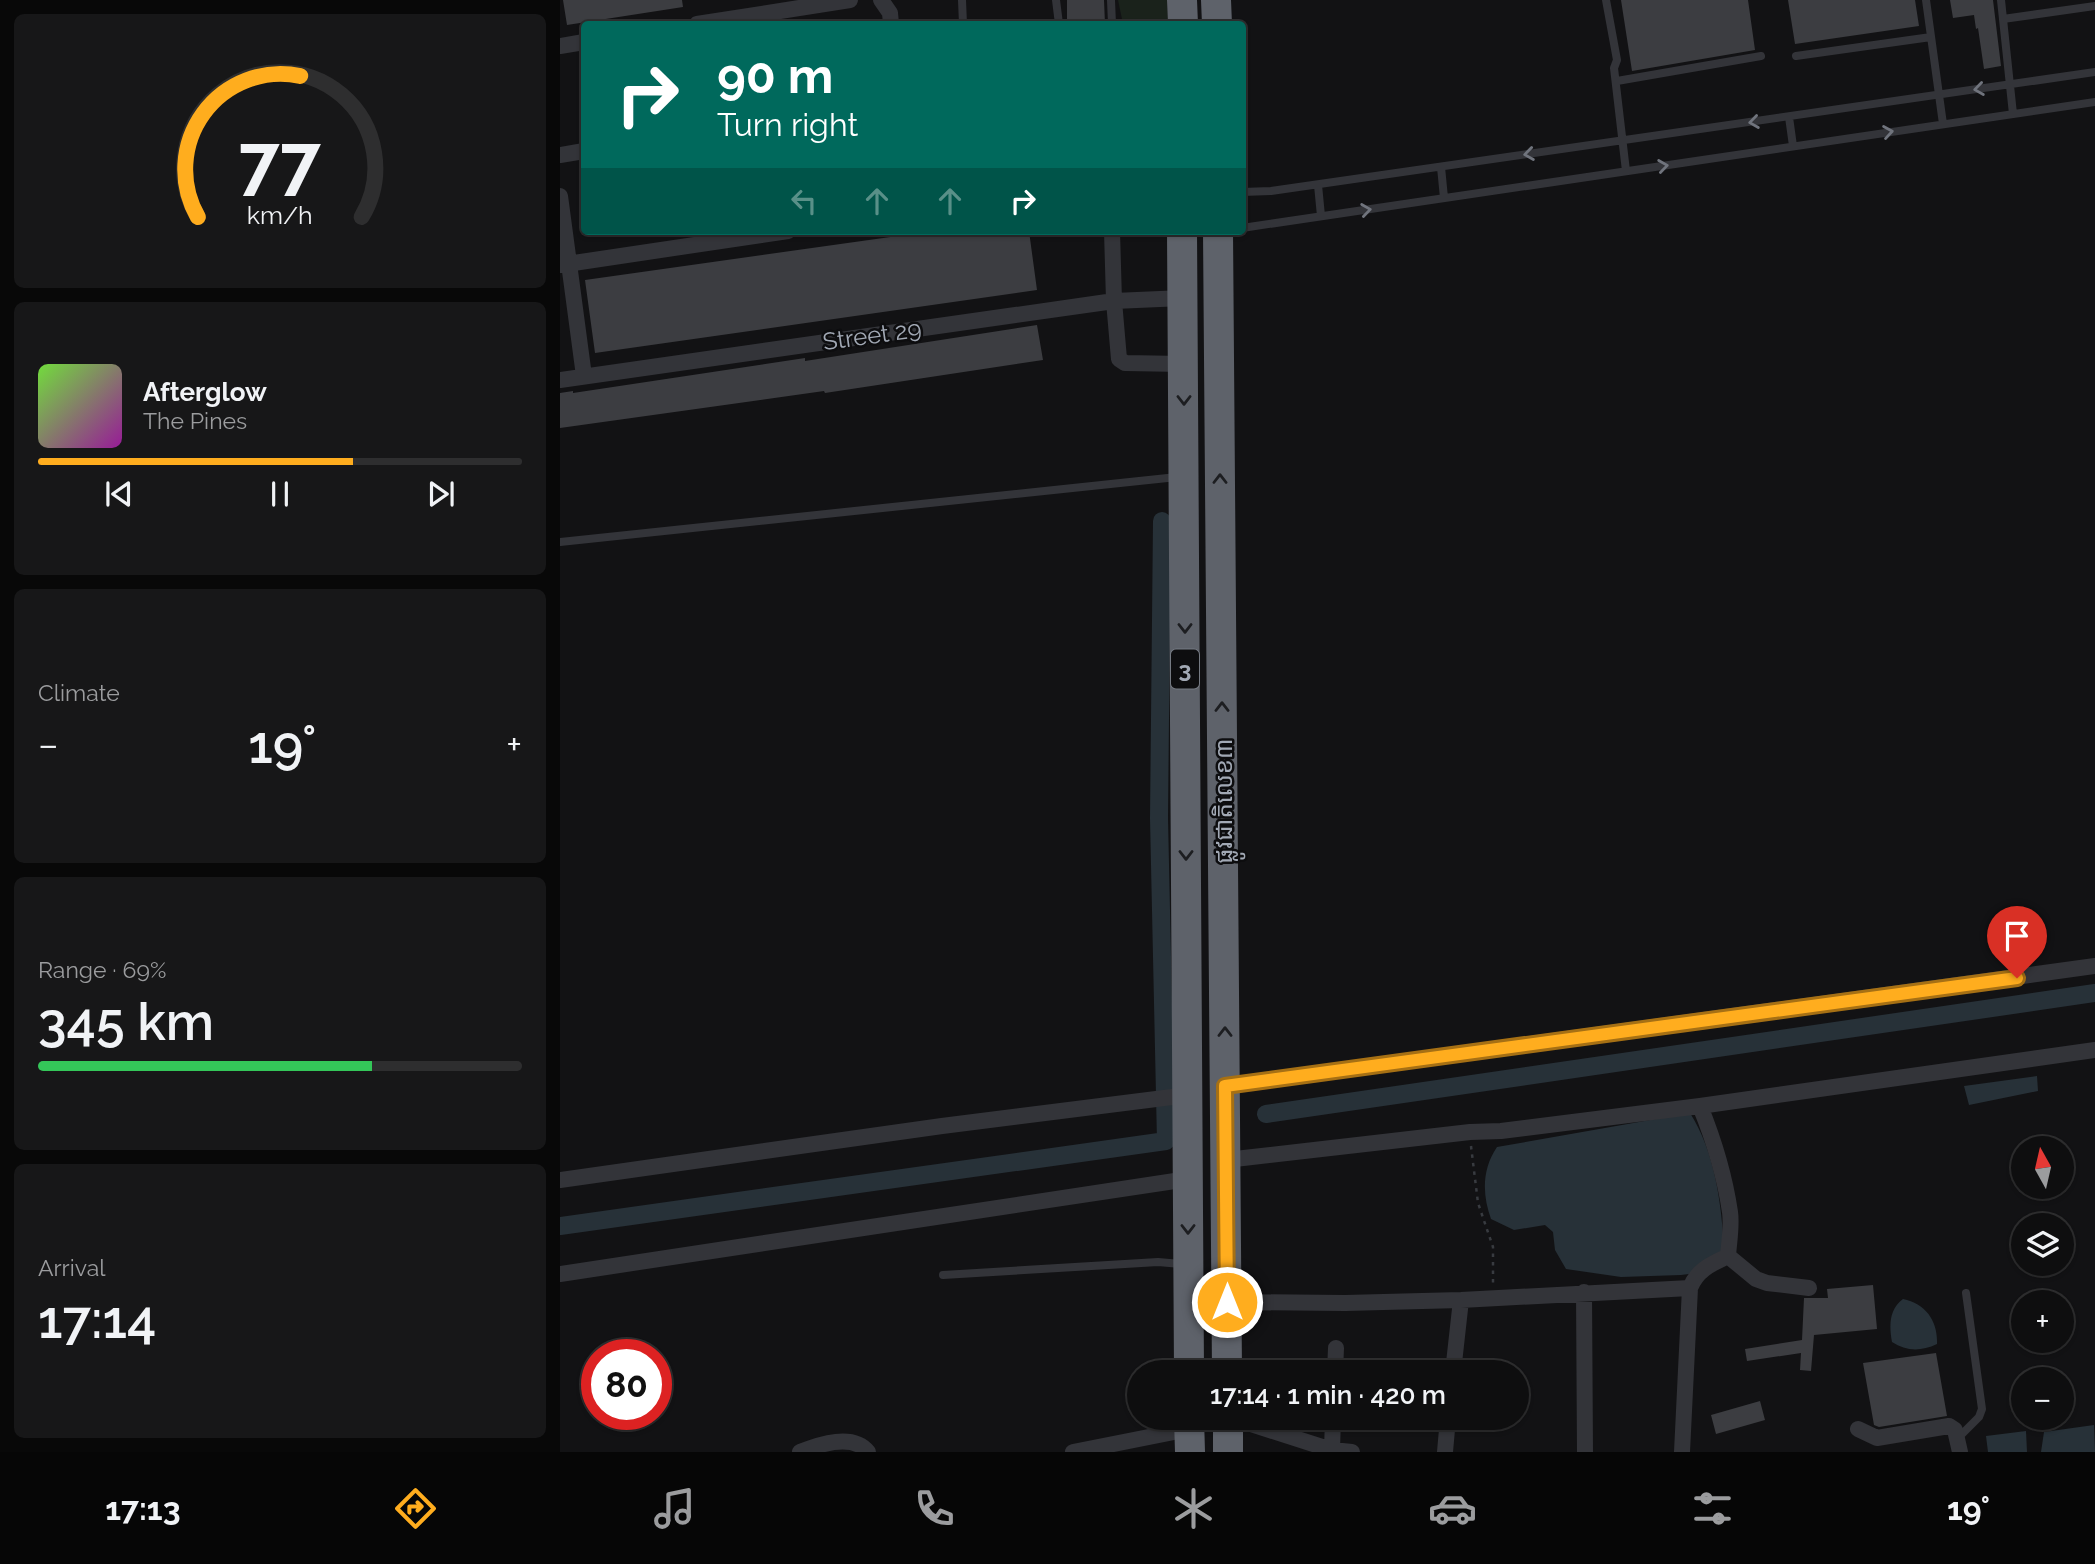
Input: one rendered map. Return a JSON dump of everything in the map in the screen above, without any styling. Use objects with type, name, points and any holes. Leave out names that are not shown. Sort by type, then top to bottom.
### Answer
[{"type":"highway","points":[[1182,0],[1183,21]]},
{"type":"highway","points":[[1216,0],[1217,21]]},
{"type":"highway","name":"ផ្លូវជាតិលេខ៣","points":[[1189,1360],[1183,298],[1202,235]]},
{"type":"highway","name":"ផ្លូវជាតិលេខ៣","points":[[1203,235],[1225,1093],[1227,1360]]},
{"type":"highway","points":[[1228,1452],[1229,1430]]},
{"type":"street","points":[[715,21],[850,0]]},
{"type":"street","points":[[881,0],[890,13],[891,21]]},
{"type":"street","points":[[560,46],[581,42]]},
{"type":"street","points":[[560,155],[581,152]]},
{"type":"street","points":[[560,196],[564,264],[584,376]]},
{"type":"street","points":[[564,264],[761,235]]},
{"type":"street","points":[[1112,235],[1119,359],[1125,363],[1183,363]]},
{"type":"street","name":"Street 29","points":[[560,380],[1114,301],[1183,298]]},
{"type":"street","points":[[1225,1093],[2095,966]]},
{"type":"street","points":[[1226,1157],[1501,1131],[1700,1106],[2095,1050]]},
{"type":"street","points":[[560,1180],[942,1126],[1188,1099]]},
{"type":"street","points":[[1700,1106],[1713,1137],[1730,1213],[1728,1256]]},
{"type":"street","points":[[560,1274],[1188,1170]]},
{"type":"street","points":[[1682,1452],[1689,1288],[1693,1278],[1702,1269],[1728,1256]]},
{"type":"street","points":[[1728,1256],[1756,1279],[1766,1283],[1809,1288]]},
{"type":"street","points":[[1227,1302],[1461,1300],[1689,1288]]},
{"type":"street","points":[[1584,1292],[1585,1452]]},
{"type":"street","points":[[1454,1360],[1461,1300]]},
{"type":"street","points":[[1336,1348],[1336,1360]]},
{"type":"street","points":[[1858,1429],[1877,1438],[1949,1426],[1955,1430],[1959,1445]]},
{"type":"street","points":[[1268,1430],[1332,1450],[1352,1452]]},
{"type":"street","points":[[1332,1450],[1333,1430]]},
{"type":"street","points":[[1445,1452],[1447,1430]]},
{"type":"street","points":[[1073,1452],[1189,1433]]},
{"type":"street","points":[[800,1452],[848,1441],[859,1443],[868,1452]]},
{"type":"lane","points":[[962,0],[963,21]]},
{"type":"lane","points":[[1056,0],[1059,21]]},
{"type":"lane","points":[[1111,0],[1112,21]]},
{"type":"lane","points":[[1606,0],[1616,60],[1614,68],[1626,171]]},
{"type":"lane","points":[[1926,0],[1943,124]]},
{"type":"lane","points":[[2001,0],[2013,114]]},
{"type":"lane","points":[[2003,19],[2095,6]]},
{"type":"lane","points":[[1797,56],[1931,37]]},
{"type":"lane","points":[[1617,80],[1761,56]]},
{"type":"lane","points":[[1246,192],[1318,185],[2095,72]]},
{"type":"lane","points":[[1246,227],[2095,102]]},
{"type":"lane","points":[[1789,117],[1793,146]]},
{"type":"lane","points":[[1441,167],[1444,198]]},
{"type":"lane","points":[[1318,185],[1321,216]]},
{"type":"lane","points":[[560,542],[1184,477]]},
{"type":"lane","points":[[943,1275],[1158,1262],[1189,1265]]},
{"type":"lane","points":[[1959,1445],[1982,1409],[1966,1293]]},
{"type":"path","points":[[1470,1132],[1478,1203],[1493,1247],[1492,1297]]},
{"type":"shaded area","points":[[1118,0],[1167,0],[1168,21],[1122,21]]},
{"type":"shaded area","points":[[2037,1076],[2038,1091],[1969,1105],[1964,1086]]},
{"type":"shaded area","points":[[1690,1113],[1706,1145],[1716,1179],[1724,1251],[1689,1274],[1621,1277],[1566,1269],[1555,1250],[1553,1232],[1545,1225],[1514,1230],[1491,1219],[1485,1182],[1488,1164],[1497,1147]]},
{"type":"shaded area","points":[[1903,1299],[1918,1305],[1929,1315],[1935,1328],[1937,1344],[1913,1349],[1892,1342],[1891,1318]]},
{"type":"shaded area","points":[[2094,1425],[2095,1452],[2041,1452],[2044,1432],[2074,1430],[2074,1428]]},
{"type":"shaded area","points":[[2026,1431],[2027,1452],[1988,1452],[1986,1436]]},
{"type":"building","points":[[563,0],[682,0],[683,7],[567,25]]},
{"type":"building","points":[[1067,0],[1104,0],[1105,21],[1067,21]]},
{"type":"building","points":[[1621,0],[1748,0],[1755,50],[1632,71]]},
{"type":"building","points":[[1788,0],[1915,0],[1919,26],[1795,44]]},
{"type":"building","points":[[1950,0],[1993,0],[2001,66],[1984,69],[1974,15],[1953,18]]},
{"type":"building","points":[[905,235],[1030,235],[1037,290],[595,353],[585,280]]},
{"type":"building","points":[[1037,325],[1043,360],[825,393],[824,391],[560,428],[560,393],[805,358],[805,361]]},
{"type":"building","points":[[1873,1285],[1877,1329],[1814,1335],[1811,1371],[1800,1370],[1801,1353],[1747,1361],[1745,1349],[1802,1340],[1804,1298],[1828,1298],[1827,1289]]},
{"type":"building","points":[[1936,1353],[1947,1416],[1879,1427],[1874,1425],[1863,1363]]},
{"type":"building","points":[[1760,1401],[1765,1420],[1716,1434],[1711,1415]]},
{"type":"waterway","points":[[560,1226],[1166,1141],[1159,818],[1162,521]]},
{"type":"waterway","points":[[1266,1114],[2095,993]]},
{"type":"route","points":[[1227,1302],[1225,1086],[2017,978]]}]
